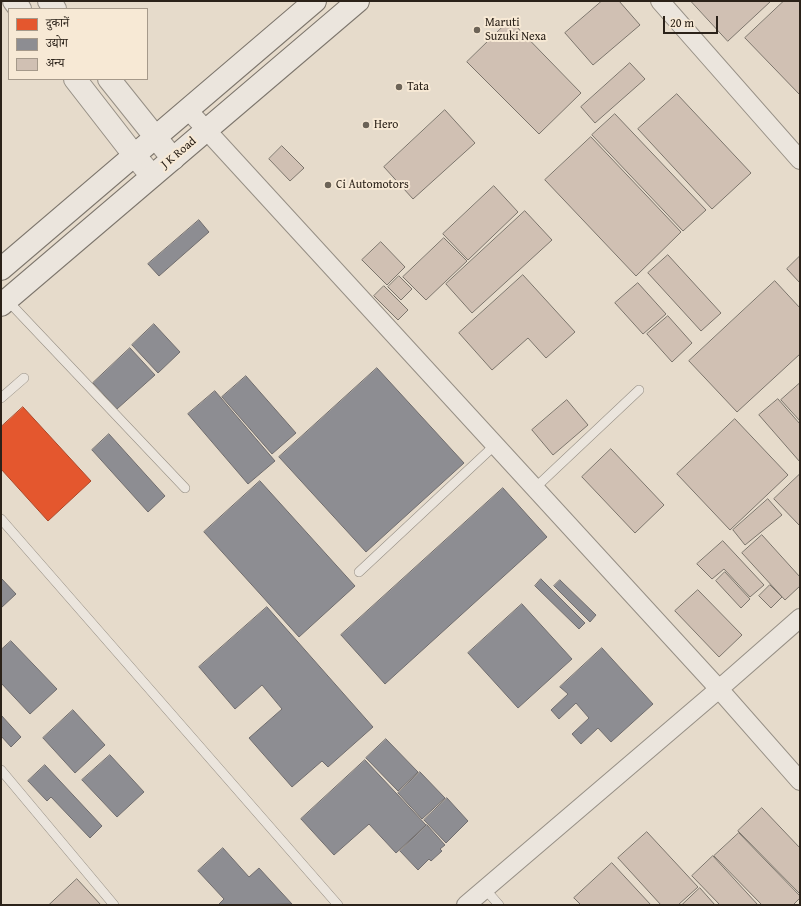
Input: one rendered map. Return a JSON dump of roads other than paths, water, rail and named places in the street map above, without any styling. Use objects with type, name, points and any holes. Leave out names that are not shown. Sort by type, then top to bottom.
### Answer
[{"type":"main road","points":[[1,269],[316,1]]},
{"type":"main road","name":"J K Road","points":[[4,302],[358,1]]},
{"type":"main road","points":[[76,80],[152,176]]},
{"type":"main road","points":[[110,80],[155,138],[173,158]]},
{"type":"street","points":[[660,1],[800,160]]},
{"type":"street","points":[[188,110],[719,689],[800,781]]},
{"type":"street","points":[[466,905],[800,618]]},
{"type":"lane","points":[[4,302],[184,488]]},
{"type":"lane","points":[[1,398],[24,378]]},
{"type":"lane","points":[[534,488],[638,390]]},
{"type":"lane","points":[[359,572],[495,445]]},
{"type":"lane","points":[[1,519],[338,905]]},
{"type":"lane","points":[[1,770],[114,905]]},
{"type":"lane","points":[[485,889],[499,905]]},
{"type":"place","name":"Maruti Suzuki Nexa","points":[[477,30]]},
{"type":"place","name":"Tata","points":[[399,87]]},
{"type":"place","name":"Hero","points":[[366,125]]},
{"type":"place","name":"Ci Automotors","points":[[328,185]]}]
